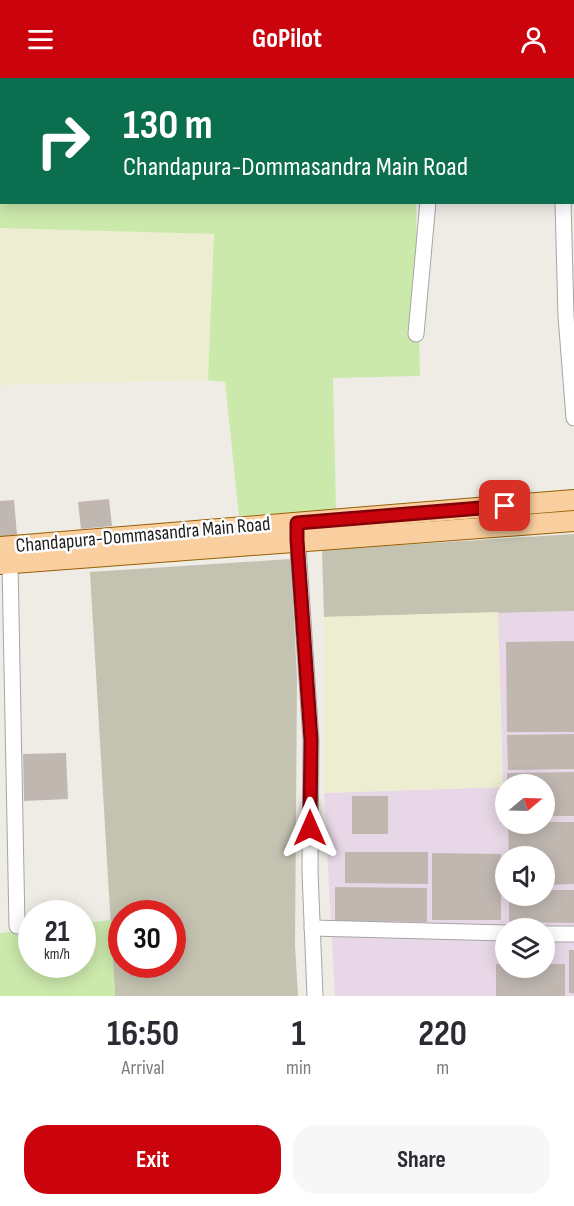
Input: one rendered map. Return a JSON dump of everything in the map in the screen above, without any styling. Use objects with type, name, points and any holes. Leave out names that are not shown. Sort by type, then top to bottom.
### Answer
[{"type":"main road","name":"Chandapura-Dommasandra Main Road","points":[[3,558],[297,532],[574,500]]},
{"type":"main road","name":"Chandapura-Dommasandra Main Road","points":[[297,532],[574,521]]},
{"type":"street","points":[[416,334],[428,204]]},
{"type":"street","points":[[563,204],[574,418]]},
{"type":"street","points":[[297,532],[311,740],[310,872],[315,996]]},
{"type":"street","points":[[3,558],[17,926]]},
{"type":"street","points":[[312,928],[495,933]]},
{"type":"street","points":[[555,934],[574,934]]},
{"type":"shaded area","points":[[0,228],[214,233],[208,380],[0,385]]},
{"type":"shaded area","points":[[574,534],[574,611],[324,617],[322,550]]},
{"type":"shaded area","points":[[291,559],[297,678],[295,946],[298,996],[115,996],[114,978],[186,978],[186,900],[109,900],[90,572]]},
{"type":"shaded area","points":[[574,611],[574,996],[335,996],[324,793],[495,787],[495,834],[555,834],[555,774],[503,774],[498,612]]},
{"type":"shaded area","points":[[498,612],[503,774],[495,774],[495,787],[324,793],[324,617]]},
{"type":"green space","points":[[0,204],[416,204],[420,376],[333,378],[336,510],[239,516],[225,382],[208,380],[214,234],[0,228]]},
{"type":"green space","points":[[108,920],[108,978],[114,978],[115,996],[0,996],[0,933],[18,931],[18,978],[96,978],[96,922]]},
{"type":"building","points":[[109,499],[112,526],[81,529],[78,502]]},
{"type":"building","points":[[14,500],[17,535],[0,537],[0,501]]},
{"type":"building","points":[[574,641],[574,732],[507,732],[506,642]]},
{"type":"building","points":[[574,734],[574,769],[508,770],[507,735]]},
{"type":"building","points":[[66,753],[68,799],[24,801],[23,754]]},
{"type":"building","points":[[574,772],[574,816],[555,816],[555,774],[507,773]]},
{"type":"building","points":[[352,796],[388,796],[388,834],[352,834]]},
{"type":"building","points":[[555,822],[574,822],[574,884],[555,885],[555,846],[509,846],[508,834],[555,834]]},
{"type":"building","points":[[345,852],[428,852],[428,884],[345,883]]},
{"type":"building","points":[[432,853],[495,854],[495,906],[501,906],[501,918],[495,918],[495,920],[432,920]]},
{"type":"building","points":[[335,887],[427,888],[427,922],[335,921]]},
{"type":"building","points":[[555,890],[574,890],[574,923],[555,923],[555,918],[509,918],[509,906],[555,906]]},
{"type":"building","points":[[569,950],[574,950],[574,993],[569,993]]},
{"type":"building","points":[[555,964],[565,964],[565,996],[496,996],[496,978],[555,978]]},
{"type":"route","points":[[310,828],[311,740],[297,523],[505,506]]}]
